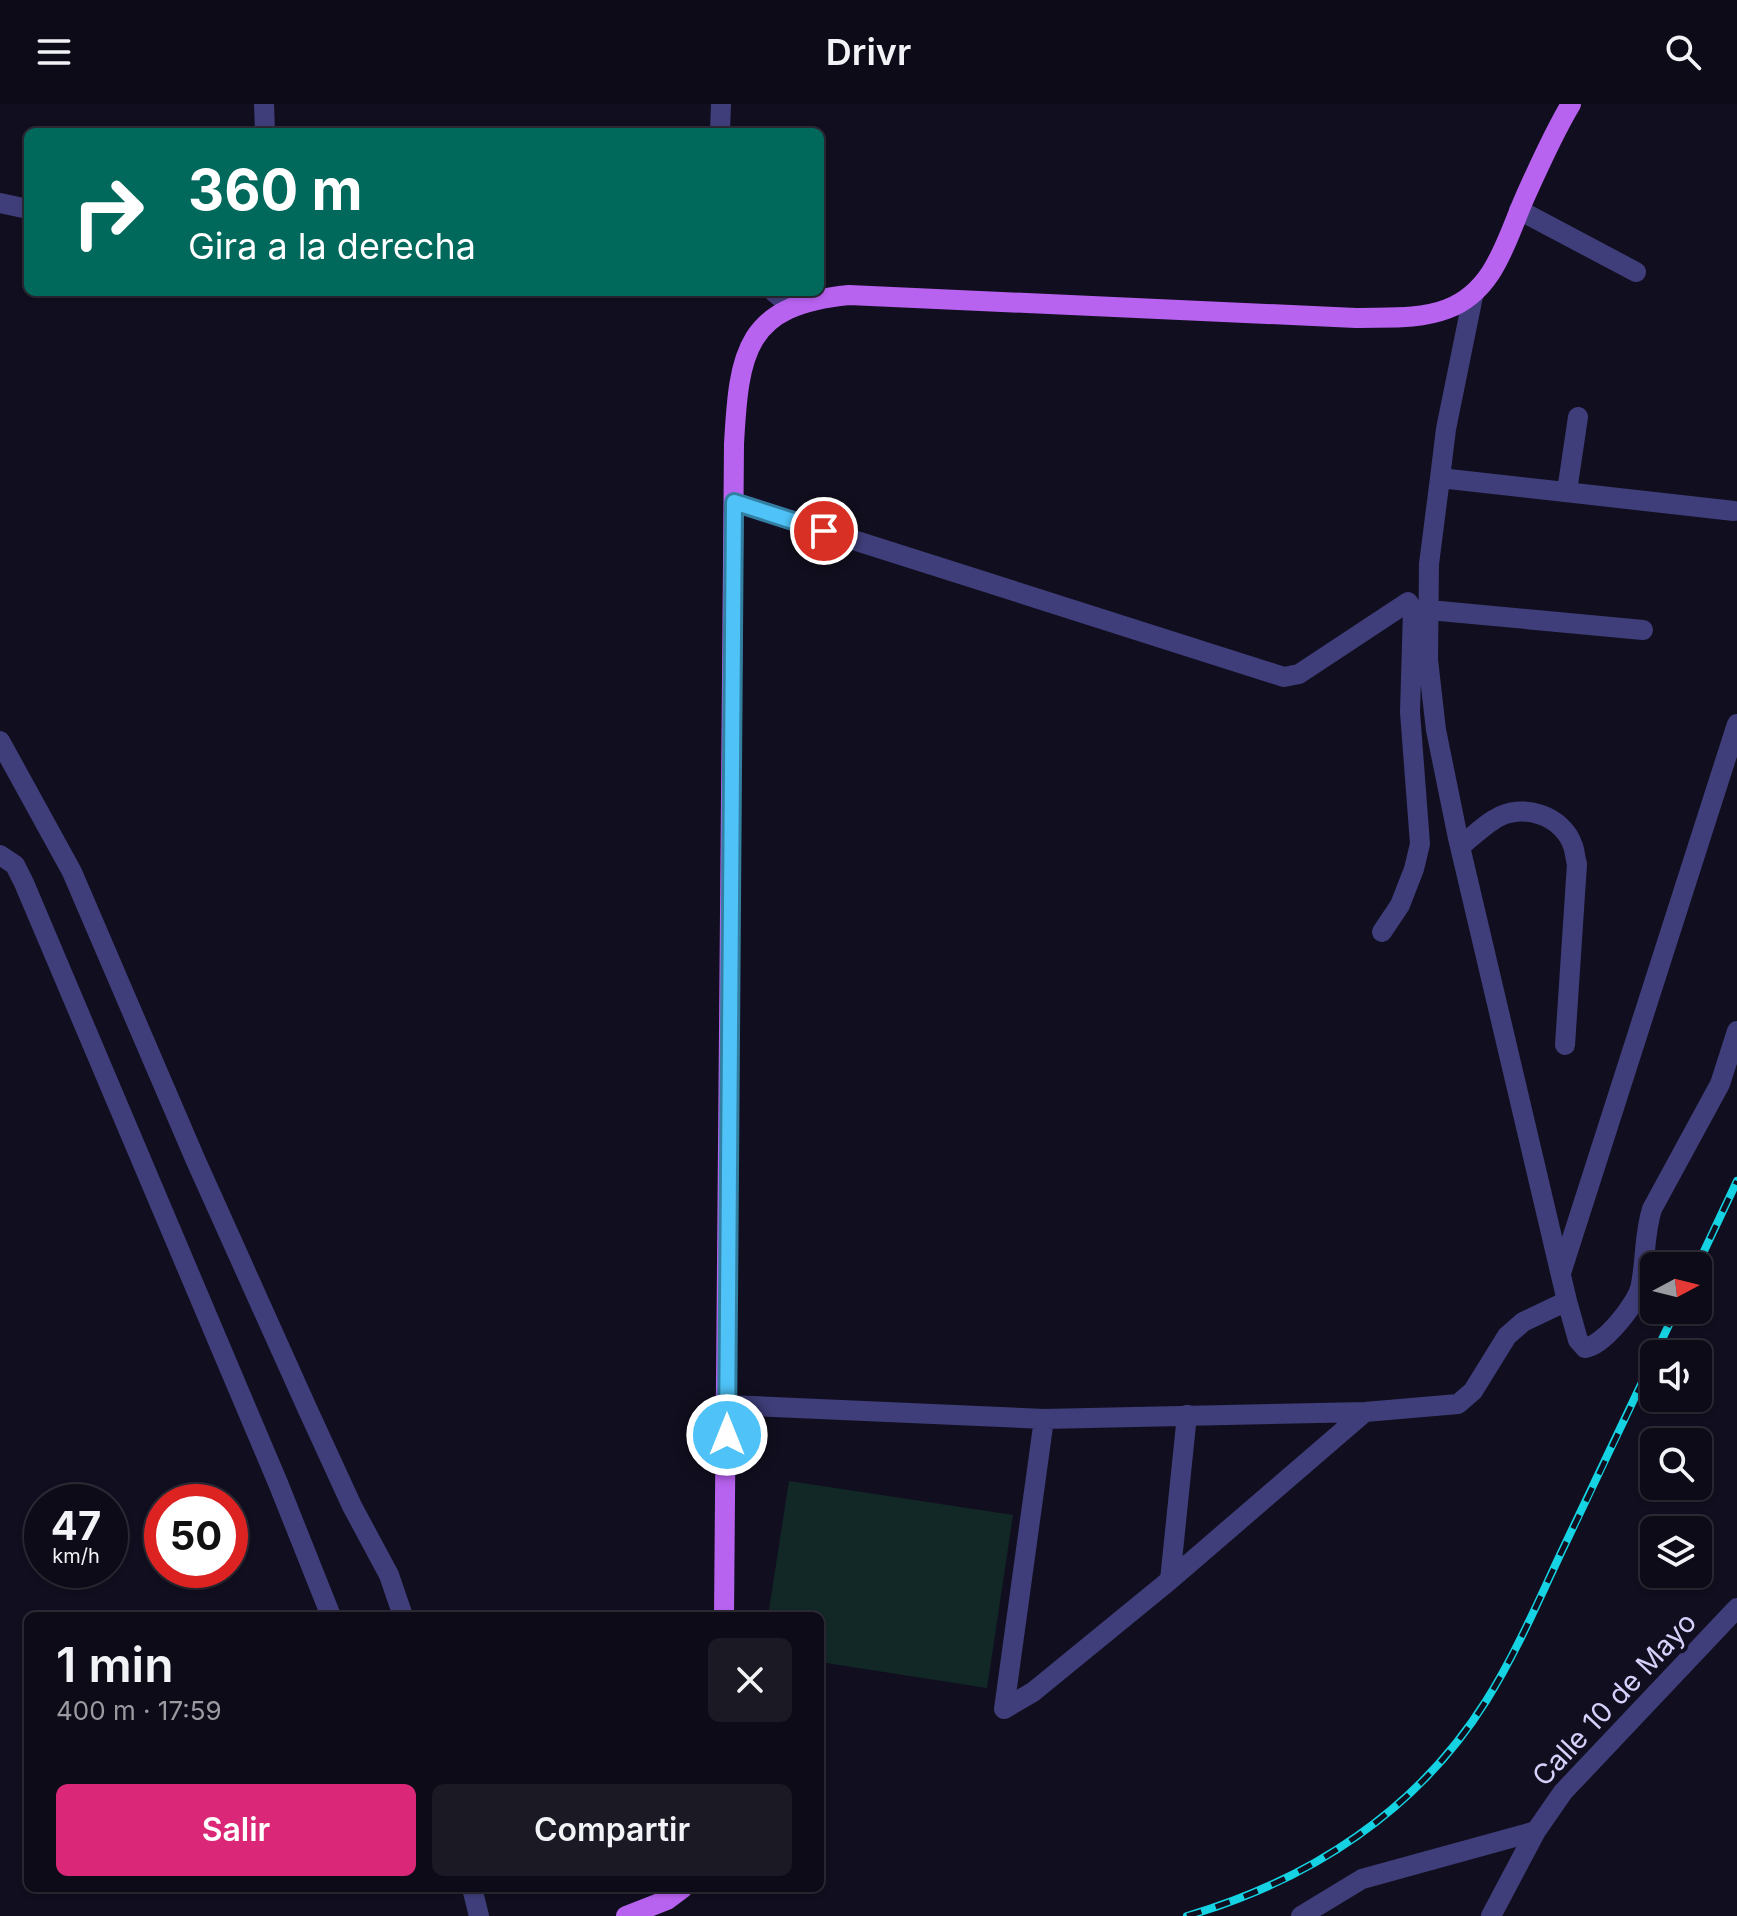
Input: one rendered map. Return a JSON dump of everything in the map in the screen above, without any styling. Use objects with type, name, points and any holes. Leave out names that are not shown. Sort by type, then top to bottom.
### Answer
[{"type":"main road","points":[[724,1612],[734,502],[736,405],[741,366],[750,343],[769,321],[791,306],[817,298],[849,295],[1356,318],[1420,316],[1447,309],[1473,296],[1492,273],[1554,132],[1571,104]]},
{"type":"main road","points":[[626,1916],[667,1900],[678,1892]]},
{"type":"street","points":[[264,104],[265,128]]},
{"type":"street","points":[[720,128],[721,104]]},
{"type":"street","points":[[0,203],[24,208]]},
{"type":"street","points":[[1519,210],[1636,272]]},
{"type":"street","points":[[779,296],[791,306]]},
{"type":"street","points":[[1473,296],[1446,429],[1429,564],[1428,660],[1436,730],[1461,846],[1567,1301],[1578,1340],[1585,1348],[1595,1347],[1609,1334],[1641,1288],[1645,1231],[1652,1209],[1720,1084],[1737,1031]]},
{"type":"street","points":[[1567,491],[1578,417]]},
{"type":"street","points":[[1440,478],[1734,511]]},
{"type":"street","points":[[734,502],[1284,677],[1299,674],[1408,602],[1413,610],[1409,676],[1420,844],[1400,905],[1382,932]]},
{"type":"street","points":[[1429,610],[1643,630]]},
{"type":"street","points":[[1561,1274],[1737,724]]},
{"type":"street","points":[[0,741],[72,872],[196,1161],[352,1506],[389,1575],[402,1612]]},
{"type":"street","points":[[1461,846],[1496,818],[1514,811],[1537,813],[1559,826],[1573,843],[1577,864],[1565,1045]]},
{"type":"street","points":[[0,855],[15,865],[24,883],[278,1483],[329,1612]]},
{"type":"street","points":[[727,1405],[1044,1419],[1365,1412],[1458,1404],[1473,1391],[1507,1336],[1523,1322],[1567,1301]]},
{"type":"street","points":[[1044,1419],[1004,1709],[1033,1692],[1170,1580],[1365,1412]]},
{"type":"street","points":[[1170,1580],[1187,1415]]},
{"type":"street","name":"Calle 10 de Mayo","points":[[1491,1916],[1536,1831],[1563,1792],[1737,1608]]},
{"type":"street","points":[[1301,1916],[1362,1879],[1536,1831]]},
{"type":"street","points":[[473,1892],[479,1916]]},
{"type":"green space","points":[[789,1481],[1013,1515],[987,1688],[824,1663],[824,1612],[769,1612]]},
{"type":"railway","points":[[1704,1252],[1737,1181]]},
{"type":"railway","points":[[1662,1340],[1669,1324]]},
{"type":"railway","points":[[1187,1916],[1276,1883],[1357,1836],[1394,1808],[1458,1740],[1497,1684],[1516,1648],[1640,1387]]},
{"type":"route","points":[[727,1435],[734,502],[824,531]]}]
